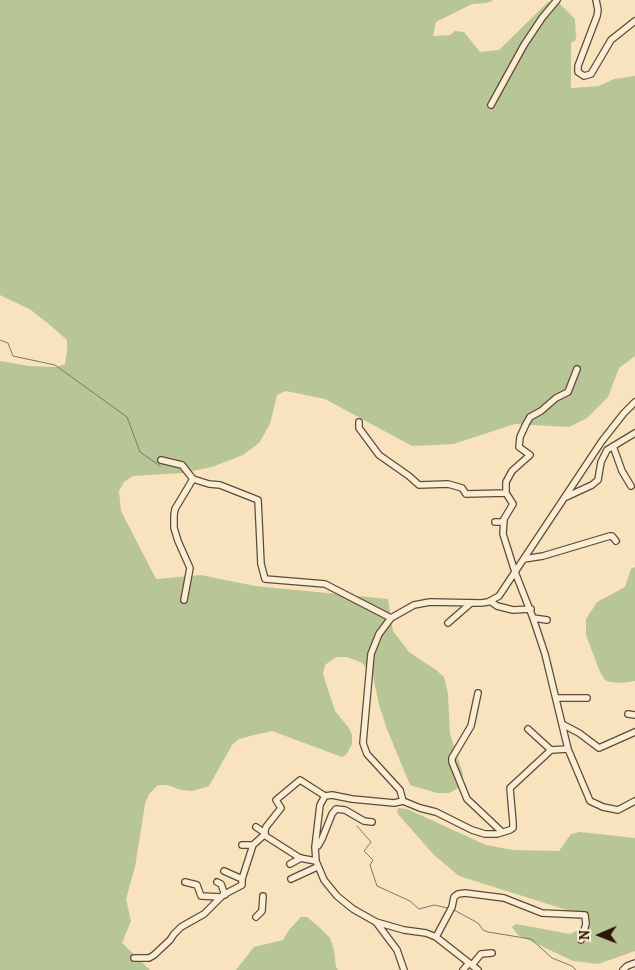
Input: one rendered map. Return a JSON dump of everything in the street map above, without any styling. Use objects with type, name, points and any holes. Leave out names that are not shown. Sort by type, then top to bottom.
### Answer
[{"type":"street","points":[[490,105],[524,45],[557,0]]},
{"type":"street","points":[[596,0],[597,16],[578,66],[578,72],[584,76],[591,74],[611,40],[635,21]]},
{"type":"street","points":[[577,369],[568,392],[556,398],[541,411],[530,417],[526,424],[519,447],[530,453],[530,456],[518,465],[506,482],[506,493],[513,504],[504,522],[504,538],[515,572],[534,618],[568,749],[591,804],[618,810],[635,801]]},
{"type":"street","points":[[402,801],[402,794],[398,787],[367,754],[363,743],[372,654],[379,634],[391,618],[421,603],[451,605],[490,601],[499,596],[602,442],[635,402]]},
{"type":"street","points":[[358,422],[359,428],[379,455],[419,485],[448,484],[462,488],[466,494],[506,493]]},
{"type":"street","points":[[566,497],[592,485],[598,480],[601,462],[607,450],[635,433]]},
{"type":"street","points":[[613,446],[622,471],[631,486]]},
{"type":"street","points":[[160,460],[182,465],[193,479],[220,485],[258,500],[261,564],[265,579],[326,584],[391,618]]},
{"type":"street","points":[[184,600],[190,568],[174,528],[174,516],[193,479]]},
{"type":"street","points":[[495,522],[504,522]]},
{"type":"street","points":[[524,559],[543,556],[610,536],[616,541]]},
{"type":"street","points":[[490,601],[497,606],[513,610],[530,609]]},
{"type":"street","points":[[452,621],[471,603]]},
{"type":"street","points":[[534,618],[547,620]]},
{"type":"street","points":[[478,693],[471,726],[452,758],[452,762],[467,799],[502,832]]},
{"type":"street","points":[[556,698],[587,698]]},
{"type":"street","points":[[562,724],[579,732],[599,748],[635,732]]},
{"type":"street","points":[[528,728],[552,750]]},
{"type":"street","points":[[134,958],[148,958],[154,955],[181,927],[204,914],[223,896],[242,885],[242,879],[253,845],[264,834],[266,827],[281,808],[276,800],[300,780],[325,796],[335,795],[352,799],[394,803],[402,801],[436,812],[472,830],[485,834],[502,832],[513,828],[510,788],[552,750],[568,749]]},
{"type":"street","points":[[325,796],[320,805],[315,847],[316,864],[328,886],[337,896],[376,922],[436,937],[478,970]]},
{"type":"street","points":[[315,847],[318,846],[322,839],[332,814],[336,809],[345,810],[364,821],[372,822]]},
{"type":"street","points":[[256,827],[301,858],[316,864]]},
{"type":"street","points":[[242,845],[253,845]]},
{"type":"street","points":[[290,864],[301,858]]},
{"type":"street","points":[[291,879],[316,864]]},
{"type":"street","points":[[224,871],[242,879]]},
{"type":"street","points":[[185,882],[197,885],[201,896],[223,896]]},
{"type":"street","points":[[217,882],[221,884],[223,896]]},
{"type":"street","points":[[436,937],[450,909],[454,896],[470,894],[504,898],[542,913],[582,914],[587,920],[581,940]]},
{"type":"street","points":[[256,917],[262,911],[263,896]]},
{"type":"street","points":[[376,922],[397,950],[404,970]]},
{"type":"street","points":[[463,970],[480,954],[492,953]]},
{"type":"street","points":[[622,970],[635,963]]},
{"type":"green space","points":[[0,0],[494,0],[487,3],[472,4],[436,22],[433,36],[450,35],[455,31],[464,32],[480,52],[499,50],[548,2],[556,0],[575,19],[576,40],[571,43],[571,88],[599,86],[614,79],[635,76],[635,356],[619,368],[608,397],[587,418],[569,427],[515,424],[453,444],[412,446],[325,399],[286,391],[277,395],[270,424],[259,443],[243,455],[212,467],[183,473],[133,476],[124,482],[119,491],[121,511],[156,579],[201,575],[255,586],[388,599],[393,631],[409,652],[444,677],[448,694],[450,734],[463,774],[460,787],[449,793],[437,793],[410,785],[387,729],[379,705],[373,676],[362,663],[347,657],[336,657],[325,665],[323,674],[335,711],[349,728],[352,735],[352,744],[346,755],[342,757],[272,731],[239,739],[232,745],[209,786],[193,791],[181,790],[167,785],[158,785],[149,794],[145,804],[135,867],[126,899],[131,921],[122,943],[150,970],[0,970],[0,361],[29,366],[56,367],[65,364],[67,340],[31,310],[0,295]]},
{"type":"green space","points":[[635,567],[635,681],[610,682],[605,680],[600,672],[586,635],[586,619],[597,602],[625,587],[631,569]]},
{"type":"green space","points":[[398,808],[407,809],[486,845],[513,850],[559,851],[571,834],[580,832],[635,838],[635,951],[598,964],[573,961],[518,935],[512,927],[516,924],[570,934],[580,929],[585,920],[570,911],[459,876],[434,855],[397,813]]},
{"type":"green space","points":[[301,917],[307,917],[330,938],[338,970],[236,970],[254,947],[283,940]]},
{"type":"waterway","points":[[0,340],[8,343],[13,356],[55,365],[127,417],[140,452],[160,466]]},
{"type":"waterway","points":[[357,826],[371,842],[364,851],[373,860],[370,865],[377,886],[410,901],[419,909],[434,905],[448,908]]},
{"type":"waterway","points":[[454,910],[478,923],[483,930],[488,932],[531,939],[552,958],[572,966],[576,970]]}]
